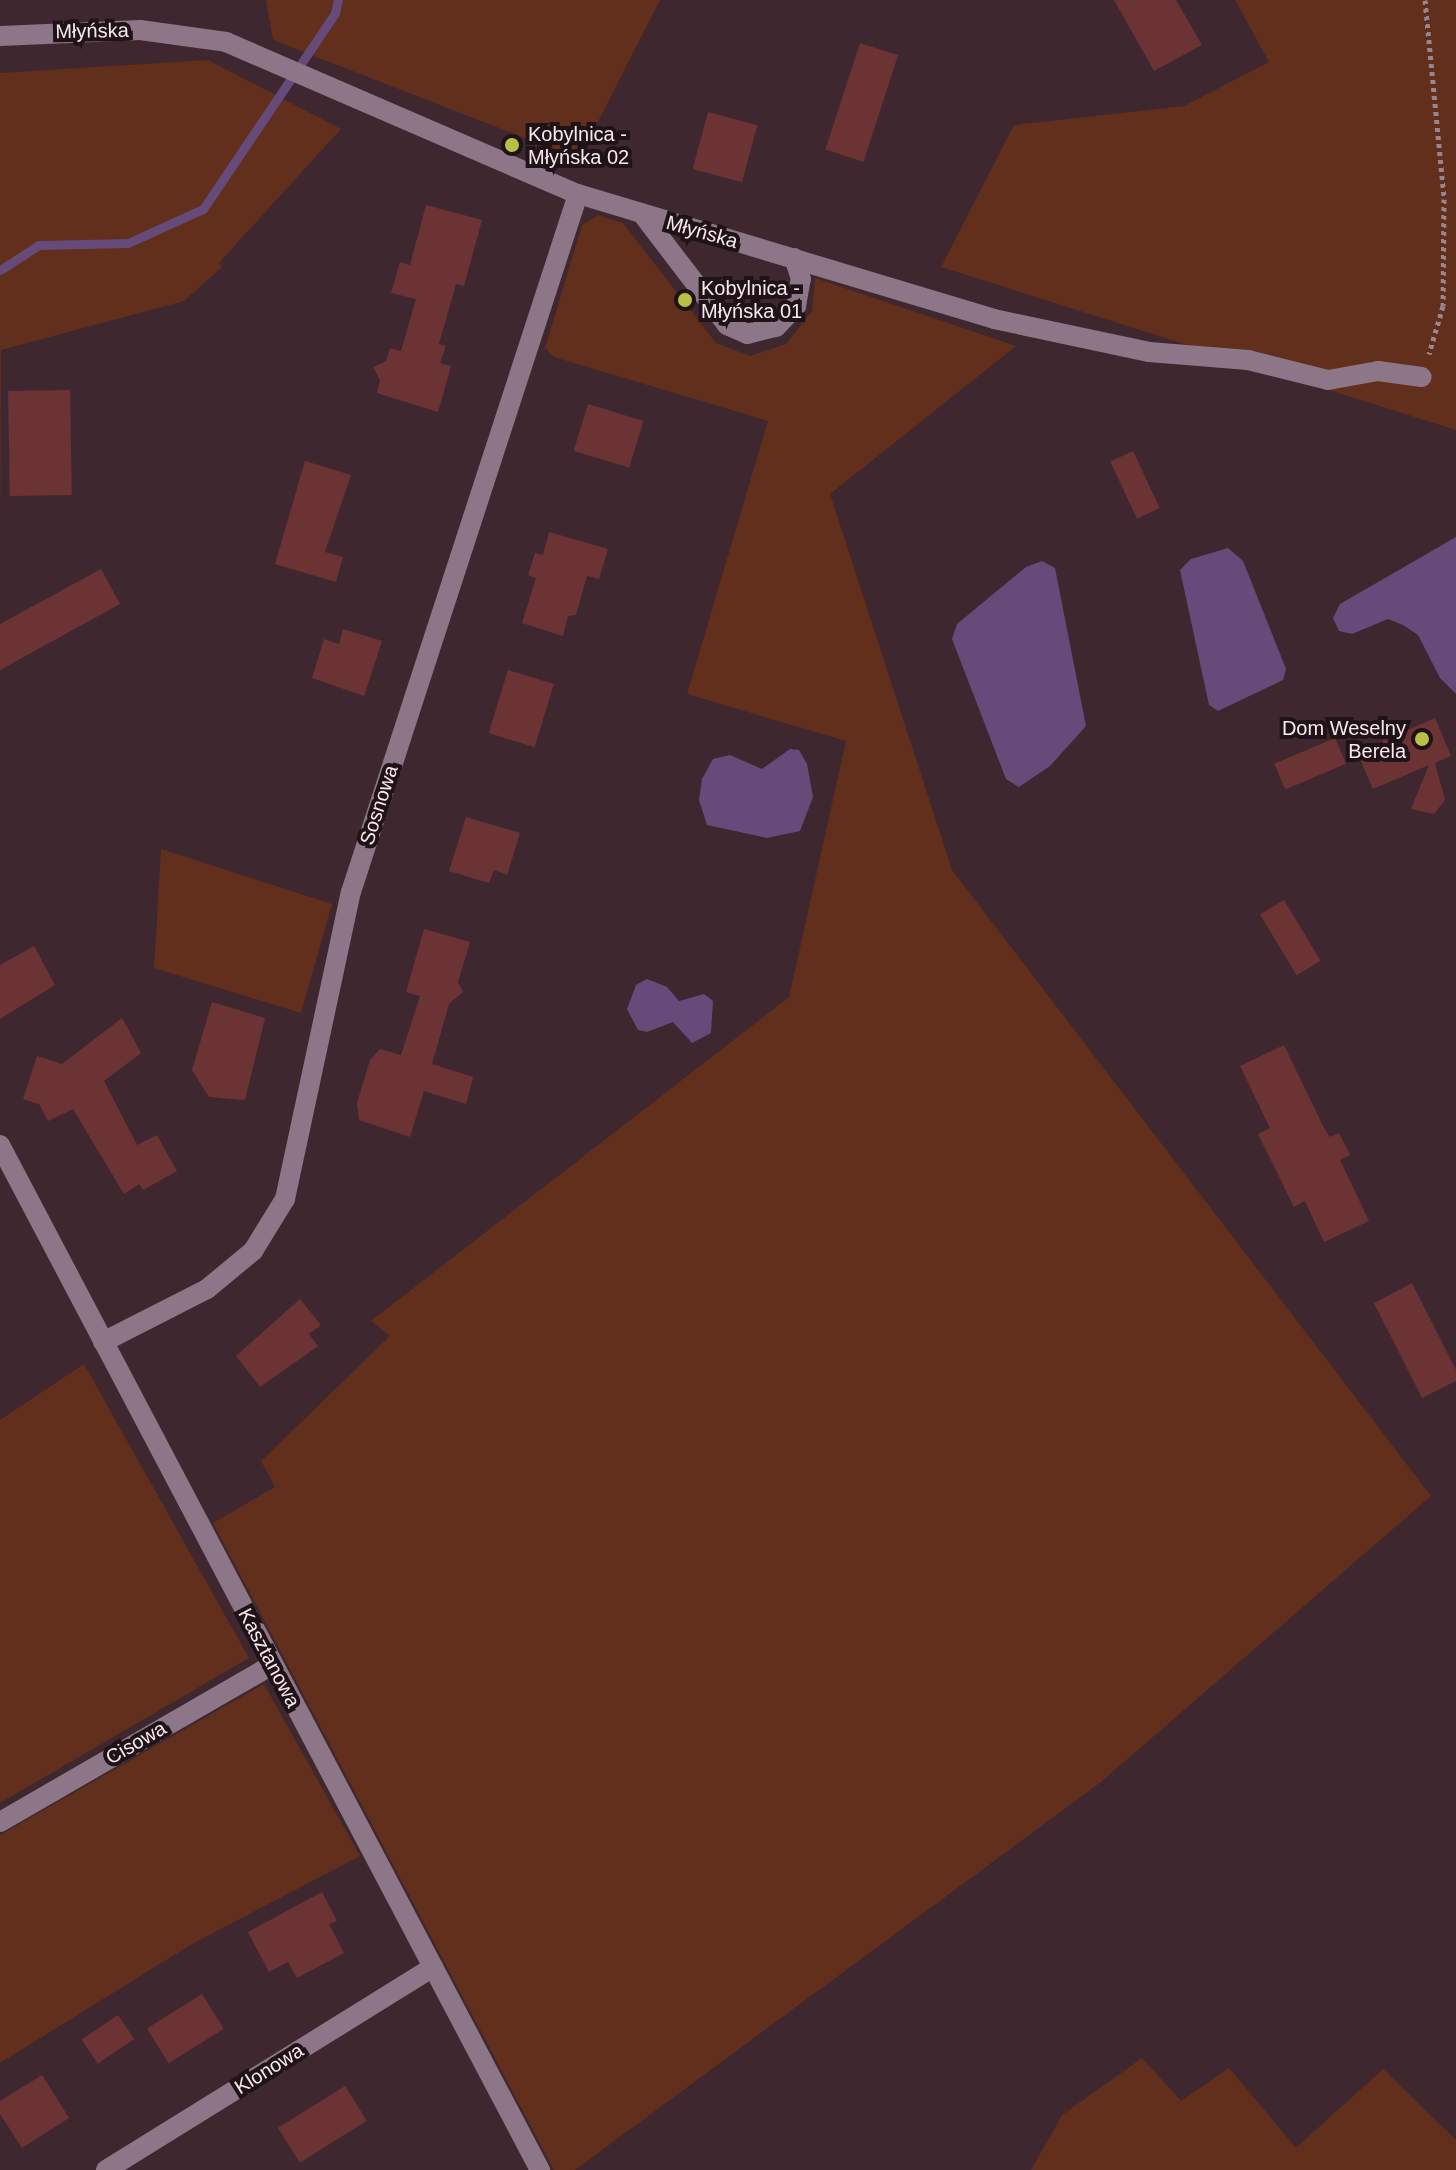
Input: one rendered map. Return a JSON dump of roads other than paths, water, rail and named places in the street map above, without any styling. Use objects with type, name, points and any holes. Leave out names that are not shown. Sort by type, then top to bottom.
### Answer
[{"type":"street","name":"Młyńska","points":[[0,36],[140,30],[226,42],[578,194],[994,319],[1135,349],[1248,360],[1328,380],[1378,371],[1422,377]]},
{"type":"street","name":"Sosnowa","points":[[103,1342],[207,1289],[253,1251],[285,1199],[351,892],[578,194]]},
{"type":"street","points":[[643,215],[727,325],[747,334],[776,327],[796,306],[801,279],[794,258]]},
{"type":"street","name":"Kasztanowa","points":[[0,1145],[540,2170]]},
{"type":"street","name":"Cisowa","points":[[0,1822],[272,1665]]},
{"type":"street","name":"Klonowa","points":[[106,2170],[433,1967]]},
{"type":"waterway","points":[[0,270],[39,245],[128,243],[203,209],[335,13],[338,0]]},
{"type":"place","name":"Kobylnica - Młyńska 02","points":[[512,145]]},
{"type":"place","name":"Kobylnica - Młyńska 01","points":[[685,300]]},
{"type":"place","name":"Dom Weselny Berela","points":[[1422,739]]}]
